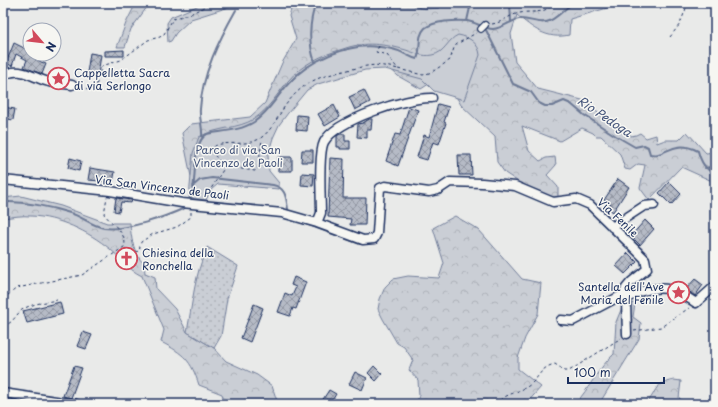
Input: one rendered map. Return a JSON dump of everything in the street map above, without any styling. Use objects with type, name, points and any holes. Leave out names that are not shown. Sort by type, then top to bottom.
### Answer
[{"type":"street","points":[[3,76],[19,71],[49,82],[72,84]]},
{"type":"street","points":[[317,223],[321,213],[322,148],[328,136],[362,116],[381,109],[414,99],[432,98]]},
{"type":"street","name":"Via San Vincenzo de Paoli","points":[[3,180],[110,191],[203,205],[282,213],[317,223],[363,240],[374,239],[377,233],[380,188]]},
{"type":"street","name":"Via Fenile","points":[[380,188],[392,186],[429,192],[438,190],[450,182],[515,186],[553,202],[576,199],[590,205],[645,259],[647,269],[626,288],[626,295]]},
{"type":"street","points":[[612,227],[644,206],[654,205]]},
{"type":"street","points":[[562,320],[573,321],[626,295],[634,296],[640,292],[675,289],[696,303],[715,286]]},
{"type":"street","points":[[626,295],[627,334]]},
{"type":"street","points":[[3,393],[76,404]]},
{"type":"path","points":[[72,84],[76,84],[81,88],[93,88],[98,83],[102,66],[120,60],[148,40],[160,37],[164,34],[173,19],[192,13],[212,3]]},
{"type":"path","points":[[222,166],[253,172],[257,170],[262,137],[292,97],[306,83],[315,78],[367,65],[379,64],[423,75],[428,74],[450,60],[457,44],[483,27],[500,23],[515,14],[540,13],[555,3]]},
{"type":"path","points":[[670,37],[680,24],[688,3]]},
{"type":"path","points":[[379,46],[376,52],[387,55],[398,69]]},
{"type":"path","points":[[223,170],[213,153],[215,146],[222,144],[240,144],[262,137]]},
{"type":"path","points":[[203,205],[219,174],[227,168]]},
{"type":"path","points":[[3,299],[17,288],[82,275],[124,248],[126,243],[122,235],[116,226],[104,214],[110,191]]},
{"type":"path","points":[[124,248],[131,253],[139,251],[141,242],[147,238],[177,227],[190,217],[190,203]]},
{"type":"path","points":[[3,326],[10,324],[20,311],[26,307],[57,300]]},
{"type":"path","points":[[496,404],[501,398],[532,383],[542,369],[555,364],[565,371],[569,371],[627,334],[636,330],[661,327],[696,303]]},
{"type":"green space","points":[[131,3],[150,3],[131,29],[125,47],[117,47],[135,5]]},
{"type":"green space","points":[[204,3],[242,3],[191,19],[176,33],[171,41],[168,42],[167,23],[171,17]]},
{"type":"green space","points":[[293,3],[410,3],[417,7],[427,9],[439,8],[440,3],[624,3],[570,19],[569,35],[561,36],[554,36],[540,32],[517,15],[511,34],[515,62],[538,89],[582,100],[612,124],[625,128],[631,136],[640,133],[646,138],[656,135],[657,143],[665,140],[679,140],[687,132],[706,153],[715,152],[715,186],[712,181],[681,167],[649,200],[640,188],[645,165],[638,164],[630,170],[625,169],[620,154],[601,136],[596,136],[582,128],[560,141],[522,126],[529,151],[540,161],[546,158],[555,157],[556,165],[547,175],[558,187],[558,199],[535,193],[505,173],[497,162],[495,137],[461,105],[457,98],[432,82],[421,89],[398,76],[384,63],[338,72],[302,92],[195,196],[182,133],[191,124],[250,117],[265,103],[282,63],[296,39],[289,16]]},
{"type":"green space","name":"Parco di via San Vincenzo de Paoli","points":[[458,35],[470,39],[476,44],[480,55],[464,100],[434,91],[422,79],[385,69],[365,70],[318,84],[307,90],[279,125],[273,138],[268,155],[269,171],[279,183],[279,189],[218,184],[211,190],[206,200],[189,198],[193,153],[199,137],[213,131],[241,125],[254,119],[268,106],[288,81],[306,65],[335,51],[351,46],[367,44],[390,46],[422,55],[432,55],[440,52],[454,37]]},
{"type":"green space","points":[[21,196],[61,206],[107,223],[130,223],[133,245],[137,255],[144,264],[145,273],[155,277],[156,289],[175,309],[187,332],[214,348],[226,361],[257,375],[272,386],[278,404],[225,404],[222,394],[199,385],[193,369],[186,359],[176,350],[161,342],[164,330],[142,276],[128,267],[101,242],[72,226],[41,217],[24,216],[3,218],[3,198]]},
{"type":"green space","points":[[455,216],[479,230],[522,279],[541,283],[538,314],[525,338],[518,358],[518,369],[541,387],[526,404],[416,404],[419,396],[418,380],[409,370],[413,360],[404,347],[397,343],[378,309],[385,287],[393,279],[408,276],[439,278],[444,263],[433,228]]},
{"type":"green space","points":[[207,247],[238,266],[227,299],[221,336],[214,348],[187,332],[197,279]]},
{"type":"green space","points":[[635,303],[633,317],[641,323],[639,339],[599,404],[575,404],[603,365],[614,354],[616,322],[623,305]]},
{"type":"green space","points":[[674,380],[681,381],[679,398],[687,404],[645,404],[661,384]]},
{"type":"building","points":[[14,43],[22,47],[22,57],[16,54],[12,66],[6,63]]},
{"type":"building","points":[[124,50],[124,56],[105,56],[105,51]]},
{"type":"building","points":[[90,53],[101,55],[98,75],[87,73]]},
{"type":"building","points":[[26,62],[42,62],[46,64],[42,74],[24,67]]},
{"type":"building","points":[[364,90],[370,102],[355,110],[349,97]]},
{"type":"building","points":[[438,104],[449,107],[444,122],[446,123],[439,144],[433,142],[427,160],[417,157],[424,135],[429,137]]},
{"type":"building","points":[[334,105],[340,117],[325,126],[318,114]]},
{"type":"building","points":[[3,107],[15,109],[13,120],[3,118]]},
{"type":"building","points":[[409,107],[418,110],[398,166],[386,161],[395,134],[400,135]]},
{"type":"building","points":[[297,115],[308,116],[307,131],[296,130]]},
{"type":"building","points":[[372,119],[371,130],[367,130],[367,138],[357,137],[358,124]]},
{"type":"building","points":[[340,134],[345,134],[345,141],[350,141],[350,149],[340,149],[340,147],[337,147],[337,136]]},
{"type":"building","points":[[302,150],[313,150],[313,162],[301,162]]},
{"type":"building","points":[[458,155],[471,155],[472,175],[459,175]]},
{"type":"building","points":[[278,157],[292,157],[292,171],[278,171]]},
{"type":"building","points":[[70,158],[81,161],[79,171],[68,168]]},
{"type":"building","points":[[330,158],[344,159],[343,198],[366,198],[365,225],[350,225],[351,219],[328,217]]},
{"type":"building","points":[[90,168],[115,172],[113,182],[88,180]]},
{"type":"building","points":[[302,173],[314,174],[313,186],[301,185]]},
{"type":"building","points":[[618,179],[629,187],[613,212],[609,209],[611,205],[604,200]]},
{"type":"building","points":[[669,182],[681,194],[671,205],[659,193]]},
{"type":"building","points":[[116,198],[132,200],[131,203],[121,202],[119,212],[114,211]]},
{"type":"building","points":[[645,220],[654,229],[640,245],[631,236]]},
{"type":"building","points":[[628,253],[637,262],[625,274],[616,266]]},
{"type":"building","points":[[294,277],[306,282],[296,309],[293,308],[290,316],[278,312],[285,293],[292,296],[296,287],[291,285]]},
{"type":"building","points":[[695,279],[703,285],[695,296],[686,289]]},
{"type":"building","points":[[60,302],[63,314],[27,323],[23,311]]},
{"type":"building","points":[[254,304],[263,308],[250,342],[241,338]]},
{"type":"building","points":[[83,332],[92,335],[86,349],[77,346]]},
{"type":"building","points":[[74,366],[82,368],[71,398],[63,396]]},
{"type":"building","points":[[374,366],[382,374],[376,381],[368,373]]},
{"type":"building","points":[[355,372],[367,378],[362,390],[349,384]]},
{"type":"building","points":[[329,390],[336,394],[330,404],[320,404]]},
{"type":"waterway","points":[[315,62],[311,48],[310,33],[316,3]]},
{"type":"waterway","points":[[467,21],[471,3]]},
{"type":"waterway","points":[[510,3],[511,22]]},
{"type":"waterway","points":[[190,201],[194,185],[196,155],[198,146],[202,139],[207,134],[237,129],[249,125],[260,118],[273,104],[284,88],[297,75],[318,61],[342,50],[367,46],[394,50],[417,59],[422,32],[425,28],[439,22],[467,21],[493,29],[519,19],[546,22],[556,17],[573,3]]},
{"type":"waterway","points":[[202,137],[200,113],[201,96],[204,83],[212,58],[223,33],[236,10]]},
{"type":"waterway","name":"Rio Pedoga","points":[[485,28],[513,84],[531,92],[539,103],[545,106],[552,106],[564,101],[571,104],[584,115],[635,147],[644,145],[648,147],[650,154],[660,153],[676,147],[689,148],[698,151],[704,165],[715,175]]},
{"type":"waterway","points":[[705,168],[711,167],[715,163]]},
{"type":"waterway","points":[[193,186],[200,180],[212,178],[273,185],[281,188],[285,194],[288,209]]},
{"type":"waterway","points":[[3,202],[28,203],[74,214],[104,228],[135,225],[168,215],[187,207]]},
{"type":"waterway","points":[[306,224],[360,244]]},
{"type":"place","name":"Cappelletta Sacra di via Serlongo","points":[[58,78]]},
{"type":"place","name":"Chiesina della Ronchella","points":[[127,258]]},
{"type":"place","name":"Santella dell'Ave Maria del Fenile","points":[[679,292]]}]
